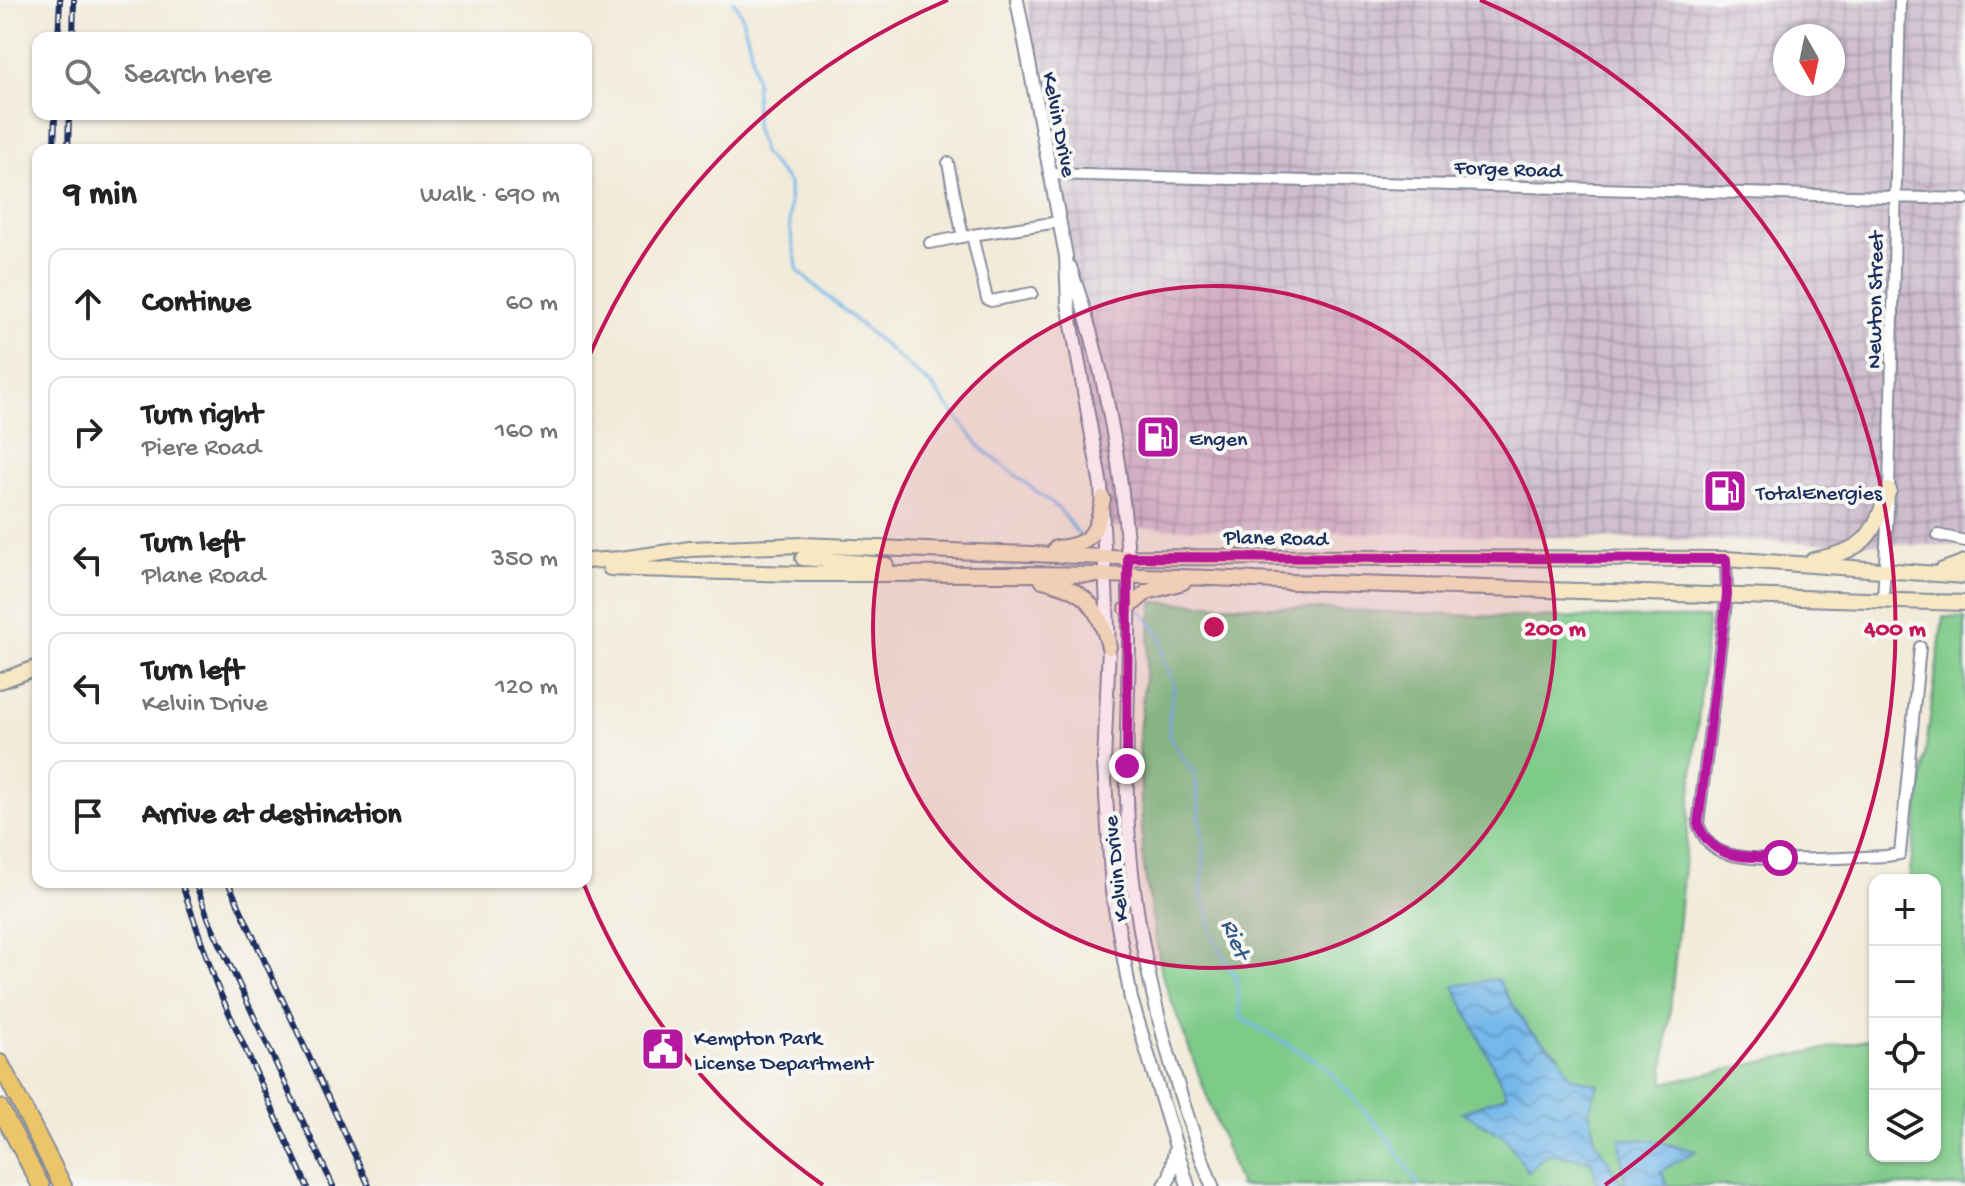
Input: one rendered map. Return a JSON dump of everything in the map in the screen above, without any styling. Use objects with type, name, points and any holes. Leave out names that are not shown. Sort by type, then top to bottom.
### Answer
[{"type":"main road","points":[[1793,564],[1840,554],[1867,539],[1876,528],[1889,490]]},
{"type":"main road","points":[[1032,553],[1069,547],[1087,539],[1099,522],[1103,499]]},
{"type":"main road","name":"Plane Road","points":[[592,562],[690,549],[802,545],[1105,557],[1726,559],[1965,576]]},
{"type":"main road","points":[[803,558],[847,560],[930,572]]},
{"type":"main road","points":[[1925,574],[1965,562]]},
{"type":"main road","name":"Plane Road","points":[[592,563],[803,574],[1107,574],[1965,603]]},
{"type":"main road","points":[[1011,574],[1060,584],[1080,593],[1094,606],[1102,620],[1109,647]]},
{"type":"main road","points":[[1127,609],[1147,592],[1203,577]]},
{"type":"main road","points":[[0,681],[32,669]]},
{"type":"main road","points":[[0,1063],[63,1186]]},
{"type":"main road","points":[[0,1108],[41,1186]]},
{"type":"street","name":"Kelvin Drive","points":[[1017,0],[1066,256],[1080,296],[1111,427],[1128,557],[1127,766],[1129,840],[1136,908],[1147,966],[1184,1108],[1212,1186]]},
{"type":"street","name":"Newton Street","points":[[1883,600],[1889,490],[1900,0]]},
{"type":"street","points":[[948,163],[987,299],[991,301],[1032,293]]},
{"type":"street","name":"Forge Road","points":[[1049,174],[1965,199]]},
{"type":"street","points":[[930,243],[1016,226],[1059,222]]},
{"type":"street","name":"Kelvin Drive","points":[[1066,256],[1068,303],[1103,499],[1109,647],[1104,763],[1112,892],[1131,999],[1188,1186]]},
{"type":"street","points":[[1938,535],[1965,541]]},
{"type":"street","points":[[1726,559],[1727,595],[1698,824],[1708,844],[1733,855],[1780,858],[1900,854],[1920,647]]},
{"type":"street","points":[[1165,1186],[1170,1177],[1175,1149]]},
{"type":"shaded area","points":[[1027,0],[1965,0],[1965,546],[1098,527]]},
{"type":"green space","points":[[1153,602],[1499,617],[1708,618],[1663,1083],[1869,1039],[1869,1162],[1941,1162],[1941,874],[1910,874],[1943,617],[1965,618],[1965,1186],[1240,1186],[1162,975],[1143,862],[1139,733]]},
{"type":"water","points":[[1497,979],[1529,1030],[1558,1054],[1570,1076],[1598,1085],[1589,1109],[1595,1140],[1623,1186],[1598,1186],[1591,1160],[1546,1154],[1528,1172],[1506,1138],[1462,1112],[1507,1095],[1454,986]]},
{"type":"water","points":[[1620,1139],[1651,1140],[1696,1151],[1661,1171],[1668,1186],[1625,1186]]},
{"type":"waterway","points":[[733,0],[741,14],[750,46],[756,81],[755,126],[763,153],[789,183],[790,229],[798,271],[933,387],[982,449],[1059,509],[1080,536]]},
{"type":"waterway","name":"Riet","points":[[1138,607],[1160,634],[1174,686],[1169,737],[1195,775],[1204,849],[1202,893],[1213,936],[1237,981],[1241,1018],[1324,1065],[1388,1138],[1419,1186]]},
{"type":"railway","points":[[58,32],[60,0]]},
{"type":"railway","points":[[73,32],[74,0]]},
{"type":"railway","points":[[54,144],[55,120]]},
{"type":"railway","points":[[68,144],[69,120]]},
{"type":"railway","points":[[183,888],[216,984],[307,1186]]},
{"type":"railway","points":[[197,888],[209,920],[333,1186]]},
{"type":"railway","points":[[231,888],[369,1186]]},
{"type":"place","name":"Engen","points":[[1158,437]]},
{"type":"place","name":"TotalEnergies","points":[[1725,491]]},
{"type":"place","name":"Kempton Park License Department","points":[[663,1049]]},
{"type":"route","points":[[1127,766],[1128,557],[1726,559],[1727,595],[1698,824],[1708,844],[1722,852],[1780,858]]}]
